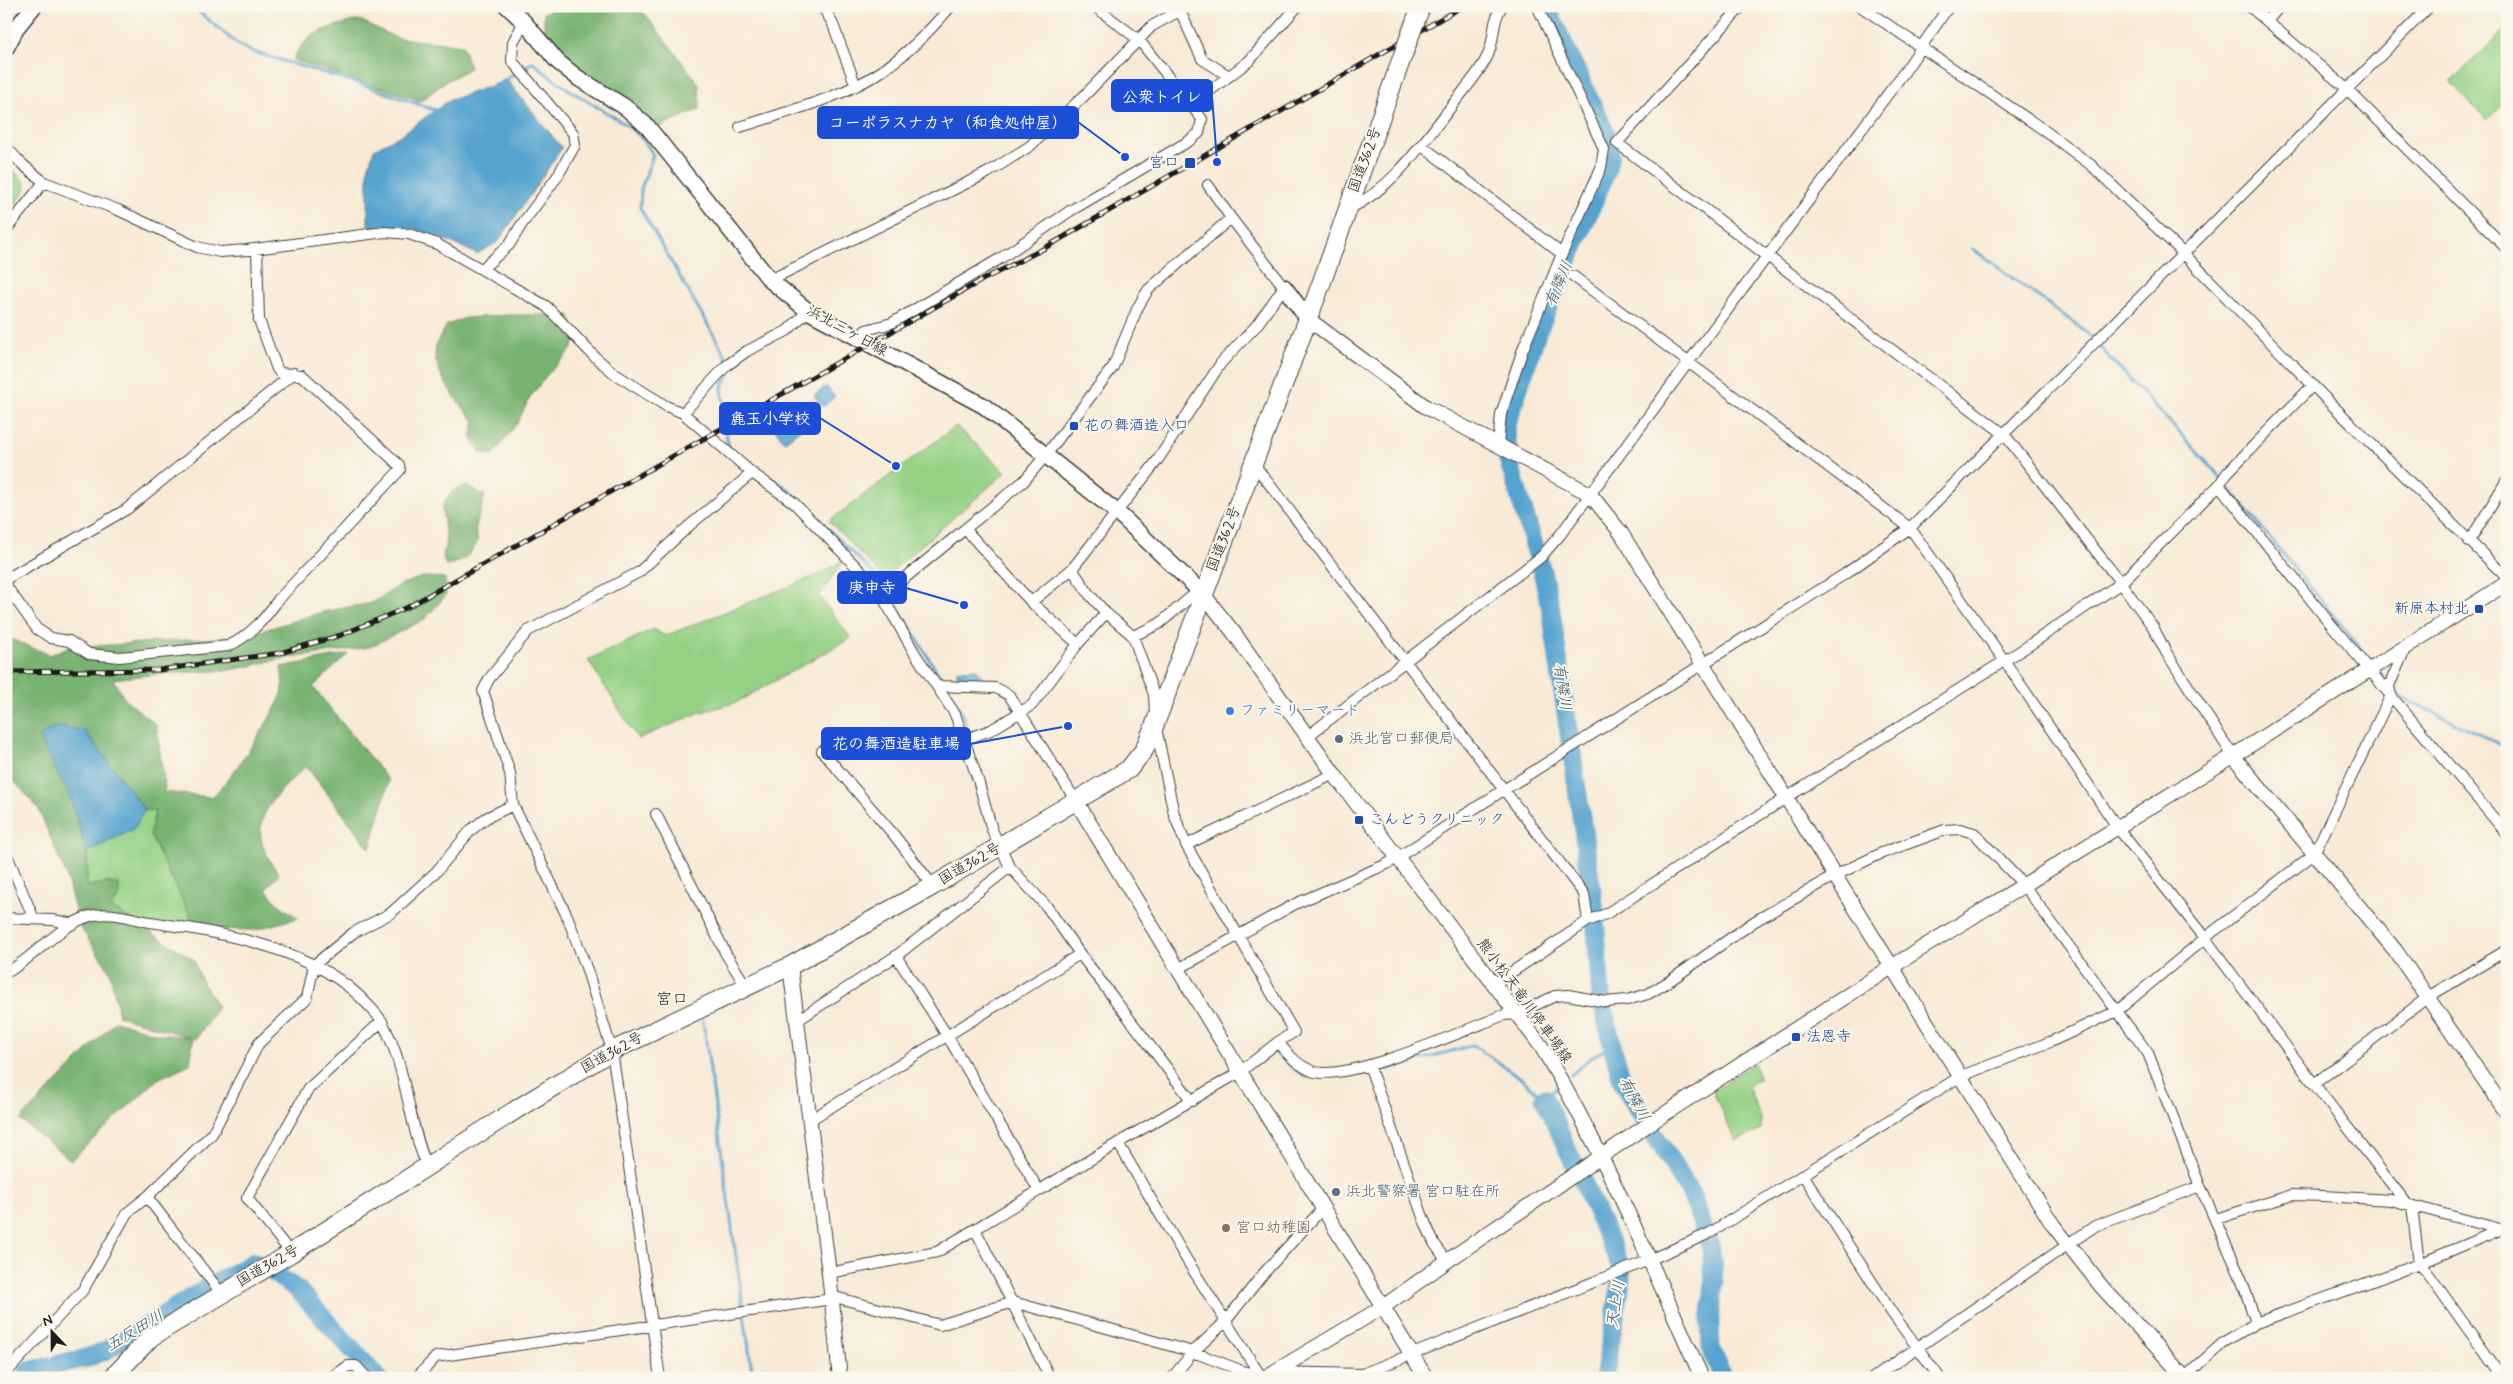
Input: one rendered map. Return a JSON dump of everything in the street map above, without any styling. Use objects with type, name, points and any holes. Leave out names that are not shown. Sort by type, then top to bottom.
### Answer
[{"type":"highway","name":"国道362号","points":[[112,1378],[151,1336],[221,1292],[291,1253],[612,1051],[790,966],[933,886],[1129,769],[1144,750],[1155,724],[1201,592],[1254,463],[1308,319],[1418,14]]},
{"type":"main road","points":[[6,48],[17,27],[34,6]]},
{"type":"main road","name":"浜北三ヶ日線","points":[[507,6],[524,22],[558,62],[578,78],[625,107],[647,126],[770,280],[808,311],[984,406],[1118,513],[1201,592]]},
{"type":"main road","points":[[1284,287],[1308,319]]},
{"type":"street","points":[[822,6],[832,22],[856,86]]},
{"type":"street","points":[[740,127],[791,111],[856,86],[894,63],[930,31],[951,6]]},
{"type":"street","points":[[857,338],[866,330],[892,323],[1001,258],[1070,211],[1189,141],[1201,128],[1202,119],[1139,40],[1094,6]]},
{"type":"street","points":[[1191,105],[1249,61],[1298,6]]},
{"type":"street","points":[[1348,209],[1360,203],[1404,167],[1488,57],[1492,44],[1492,28],[1502,6]]},
{"type":"street","points":[[1537,6],[1611,146],[1768,256],[2004,434],[2121,583],[2153,627],[2170,659],[2233,756],[2395,950],[2507,1113]]},
{"type":"street","points":[[1502,447],[1500,414],[1523,350],[1562,254],[1611,146],[1742,6]]},
{"type":"street","points":[[1860,6],[2044,130],[2091,165],[2184,253],[2469,542],[2507,578]]},
{"type":"street","points":[[1308,736],[1538,559],[1590,494],[1768,256],[1949,6]]},
{"type":"street","points":[[2249,6],[2347,89],[2507,249]]},
{"type":"street","points":[[2267,21],[2280,6]]},
{"type":"street","points":[[1178,969],[1295,904],[1387,864],[1845,574],[1910,528],[2430,6]]},
{"type":"street","points":[[770,280],[988,174],[1014,158],[1083,97],[1152,26],[1179,8],[1202,59],[1229,76]]},
{"type":"street","points":[[482,269],[509,245],[522,224],[557,178],[575,145],[573,133],[515,65],[511,54],[513,42],[524,22]]},
{"type":"street","points":[[1421,145],[1562,254]]},
{"type":"street","points":[[6,147],[22,164],[44,182],[118,210],[197,247],[220,252],[256,249],[363,234],[409,234],[437,244],[546,306],[595,357],[615,374],[666,406],[683,413],[752,473],[793,502],[884,592],[936,686],[955,714],[999,847],[1010,868],[1047,907],[1080,954],[1192,1101]]},
{"type":"street","points":[[6,230],[44,182]]},
{"type":"street","points":[[1031,602],[1072,569],[1118,513],[1163,453],[1221,363],[1256,326],[1284,287],[1208,185]]},
{"type":"street","points":[[884,592],[1024,481],[1113,367],[1138,306],[1148,290],[1231,218]]},
{"type":"street","points":[[6,586],[37,628],[51,638],[69,641],[89,654],[120,657],[228,646],[239,641],[268,616],[278,600],[400,470],[399,465],[302,374],[280,373],[277,369],[259,320],[256,249]]},
{"type":"street","points":[[1573,276],[1910,528],[2004,660],[2117,826],[2205,938],[2314,1084],[2410,1205],[2419,1264],[2427,1272],[2503,1378]]},
{"type":"street","points":[[683,413],[730,363],[787,331],[808,311]]},
{"type":"street","points":[[1308,319],[1426,407],[1472,434],[1502,447],[1590,494],[1621,533],[1702,665],[1893,966],[2024,1181],[2067,1244],[2112,1300],[2185,1378],[2224,1342],[2256,1324],[2419,1264],[2504,1228]]},
{"type":"street","points":[[6,579],[127,509],[294,373]]},
{"type":"street","points":[[1494,984],[1588,921],[1606,914],[2004,660],[2121,583],[2313,385]]},
{"type":"street","points":[[1254,463],[1584,894],[1588,921]]},
{"type":"street","points":[[660,1378],[612,1051],[587,970],[568,918],[513,805],[510,773],[485,703],[483,691],[489,679],[528,631],[640,572],[689,526],[752,473]]},
{"type":"street","points":[[2469,542],[2507,480]]},
{"type":"street","points":[[2219,484],[2369,669],[2390,687],[2507,834]]},
{"type":"street","points":[[964,529],[1031,602],[1078,644]]},
{"type":"street","points":[[829,1273],[937,1252],[1038,1189],[1240,1072],[1294,1032],[1186,845],[1174,814],[1155,724],[1154,696],[1133,636],[1106,613],[1072,569]]},
{"type":"street","points":[[1265,1376],[1383,1307],[1447,1261],[1649,1124],[1893,966],[2233,756],[2507,583]]},
{"type":"street","points":[[1133,636],[1159,624],[1201,592]]},
{"type":"street","name":"熊小松天竜川停車場線","points":[[1201,592],[1234,633],[1334,774],[1541,1046],[1563,1084],[1600,1158],[1649,1260],[1702,1378]]},
{"type":"street","points":[[963,740],[991,730],[1032,705],[1078,644],[1106,613]]},
{"type":"street","points":[[416,1378],[436,1357],[750,1312],[831,1298],[940,1325],[1013,1302],[1193,1352],[1265,1376],[1362,1374],[1412,1356],[1649,1260],[1706,1234],[1804,1176],[1960,1076],[2050,1042],[2116,1011],[2205,938],[2314,854],[2390,687],[2406,646]]},
{"type":"street","points":[[936,686],[1003,690],[1021,712],[1426,1378]]},
{"type":"street","points":[[822,751],[894,835],[933,886]]},
{"type":"street","points":[[1186,845],[1334,774]]},
{"type":"street","points":[[6,1373],[83,1290],[127,1213],[147,1197],[212,1134],[259,1043],[307,998],[314,964],[353,933],[391,913],[436,872],[471,830],[486,818],[513,805]]},
{"type":"street","points":[[656,814],[726,954],[747,988]]},
{"type":"street","points":[[1278,1042],[1290,1058],[1313,1072],[1338,1071],[1369,1065],[1504,1015],[1516,1014],[1555,996],[1568,995],[1603,1001],[1627,1000],[1648,994],[1755,921],[1836,875],[1882,852],[1945,830],[1960,829],[1974,833],[2023,884],[2148,1053],[2200,1186],[2241,1278],[2256,1324]]},
{"type":"street","points":[[6,853],[34,919]]},
{"type":"street","points":[[798,1020],[896,956],[1010,868]]},
{"type":"street","points":[[6,974],[74,924],[100,914],[229,934],[314,964],[331,973],[355,991],[382,1021],[394,1050],[418,1146],[427,1166]]},
{"type":"street","points":[[6,918],[74,924]]},
{"type":"street","points":[[2314,1084],[2428,997],[2507,950]]},
{"type":"street","points":[[810,1120],[948,1037],[1080,954]]},
{"type":"street","points":[[896,956],[948,1037],[1038,1189]]},
{"type":"street","points":[[790,966],[829,1273],[840,1378]]},
{"type":"street","points":[[291,1253],[247,1198],[308,1089],[321,1075],[382,1021]]},
{"type":"street","points":[[1369,1065],[1424,1220],[1434,1243],[1447,1261]]},
{"type":"street","points":[[1118,1143],[1225,1322],[1265,1376]]},
{"type":"street","points":[[1804,1176],[1892,1313],[1940,1378]]},
{"type":"street","points":[[1873,1378],[2095,1226],[2200,1186]]},
{"type":"street","points":[[2216,1219],[2292,1195],[2391,1200],[2504,1228]]},
{"type":"street","points":[[147,1197],[221,1292]]},
{"type":"street","points":[[1172,1378],[1193,1352],[1225,1322],[1263,1274],[1323,1208]]},
{"type":"street","points":[[975,1229],[1050,1378]]},
{"type":"street","points":[[331,1378],[348,1366],[356,1366],[367,1378]]},
{"type":"green space","points":[[560,6],[639,6],[699,84],[700,109],[656,128],[591,86],[544,34],[544,13]]},
{"type":"green space","points":[[360,20],[396,38],[462,45],[470,68],[445,82],[421,101],[293,60],[304,42],[320,31]]},
{"type":"green space","points":[[2507,28],[2507,101],[2487,120],[2450,82]]},
{"type":"green space","points":[[6,164],[24,181],[26,189],[6,217]]},
{"type":"green space","points":[[508,315],[570,315],[577,337],[571,350],[546,376],[529,399],[518,422],[493,455],[480,453],[471,437],[475,421],[455,397],[442,376],[435,355],[436,346],[447,325],[465,318]]},
{"type":"green space","points":[[956,426],[1006,472],[884,578],[829,521]]},
{"type":"green space","points":[[468,486],[485,495],[475,530],[478,541],[465,558],[457,563],[446,566],[443,557],[446,540],[442,507],[453,490]]},
{"type":"green space","points":[[844,560],[819,596],[851,638],[737,702],[698,713],[638,739],[588,660],[654,629],[665,636],[818,575]]},
{"type":"green space","points":[[423,577],[445,578],[446,595],[425,619],[370,647],[281,659],[230,670],[157,674],[113,679],[124,698],[156,725],[165,788],[163,792],[212,797],[240,763],[277,704],[283,691],[281,667],[348,654],[313,687],[389,781],[370,849],[306,766],[271,802],[264,814],[261,827],[262,841],[267,856],[279,874],[266,889],[277,903],[298,918],[254,930],[197,929],[150,835],[155,811],[145,810],[84,730],[39,738],[70,794],[87,852],[87,886],[107,883],[119,885],[119,897],[110,907],[193,959],[203,983],[218,1007],[196,1039],[193,1038],[190,1064],[158,1079],[71,1160],[20,1120],[116,1021],[157,1034],[189,1037],[119,1016],[110,972],[79,925],[65,872],[38,808],[6,772],[6,637],[50,655],[66,648],[245,636],[322,612],[372,603],[404,583]]},
{"type":"green space","points":[[145,810],[155,811],[150,835],[197,929],[136,922],[110,907],[119,897],[118,883],[87,887],[87,852],[133,829]]},
{"type":"green space","points":[[1754,1063],[1759,1079],[1748,1086],[1761,1119],[1761,1130],[1735,1141],[1713,1091]]},
{"type":"water","points":[[507,80],[562,148],[498,242],[477,254],[437,236],[413,229],[368,227],[368,169],[374,149],[401,135],[448,101]]},
{"type":"water","points":[[826,386],[835,397],[823,407],[814,396]]},
{"type":"water","points":[[803,402],[815,418],[784,442],[772,425]]},
{"type":"water","points":[[977,669],[983,679],[981,681],[957,682],[957,670]]},
{"type":"water","points":[[54,727],[84,730],[145,810],[134,829],[87,852],[69,793],[38,738]]},
{"type":"waterway","points":[[192,6],[236,43],[250,51],[361,84],[435,110],[439,109]]},
{"type":"waterway","name":"有隣川","points":[[1546,6],[1606,134],[1610,155],[1606,173],[1537,333],[1506,427],[1508,459],[1542,571],[1551,610],[1594,905],[1601,996],[1612,1045],[1623,1084],[1691,1194],[1705,1231],[1711,1249],[1714,1284],[1710,1322],[1711,1348],[1723,1378]]},
{"type":"waterway","points":[[500,83],[533,62],[565,87],[624,123],[647,145],[653,155],[641,189],[640,208],[726,356],[730,371],[722,388],[727,440],[730,449]]},
{"type":"waterway","points":[[1973,249],[2085,331],[2213,469],[2370,660]]},
{"type":"waterway","points":[[749,464],[787,488],[882,582],[944,683]]},
{"type":"waterway","points":[[2381,674],[2387,682]]},
{"type":"waterway","points":[[2393,688],[2398,695],[2507,748]]},
{"type":"waterway","points":[[950,692],[963,715],[969,735]]},
{"type":"waterway","points":[[1070,932],[1117,995]]},
{"type":"waterway","points":[[703,1020],[753,1378]]},
{"type":"waterway","points":[[1348,1075],[1378,1072],[1473,1045],[1518,1076],[1544,1098],[1556,1088]]},
{"type":"waterway","points":[[1571,1075],[1590,1058],[1612,1045]]},
{"type":"waterway","points":[[1272,1050],[1305,1077],[1322,1077]]},
{"type":"waterway","name":"天上川","points":[[1544,1098],[1574,1164]]},
{"type":"waterway","name":"天上川","points":[[1581,1177],[1620,1265],[1622,1277],[1604,1378]]},
{"type":"waterway","name":"五反田川","points":[[219,1281],[254,1262]]},
{"type":"waterway","name":"五反田川","points":[[275,1274],[298,1290],[378,1378]]},
{"type":"waterway","name":"五反田川","points":[[28,1371],[86,1358],[105,1351],[208,1287]]},
{"type":"railway","points":[[6,672],[159,670],[280,653],[341,635],[408,607],[984,279],[1043,249],[1463,6]]},
{"type":"place","name":"コーポラスナカヤ（和食処仲屋）","points":[[1125,157]]},
{"type":"place","name":"公衆トイレ","points":[[1217,162]]},
{"type":"place","name":"宮口","points":[[1190,163]]},
{"type":"place","name":"花の舞酒造入口","points":[[1074,426]]},
{"type":"place","name":"麁玉小学校","points":[[896,466]]},
{"type":"place","name":"庚申寺","points":[[964,605]]},
{"type":"place","name":"新原本村北","points":[[2479,609]]},
{"type":"place","name":"ファミリーマート","points":[[1230,711]]},
{"type":"place","name":"花の舞酒造駐車場","points":[[1068,726]]},
{"type":"place","name":"浜北宮口郵便局","points":[[1339,739]]},
{"type":"place","name":"こんどうクリニック","points":[[1359,820]]},
{"type":"place","name":"法恩寺","points":[[1796,1037]]},
{"type":"place","name":"浜北警察署 宮口駐在所","points":[[1336,1192]]},
{"type":"place","name":"宮口幼稚園","points":[[1226,1228]]},
{"type":"district","name":"宮口","points":[[672,999]]}]
